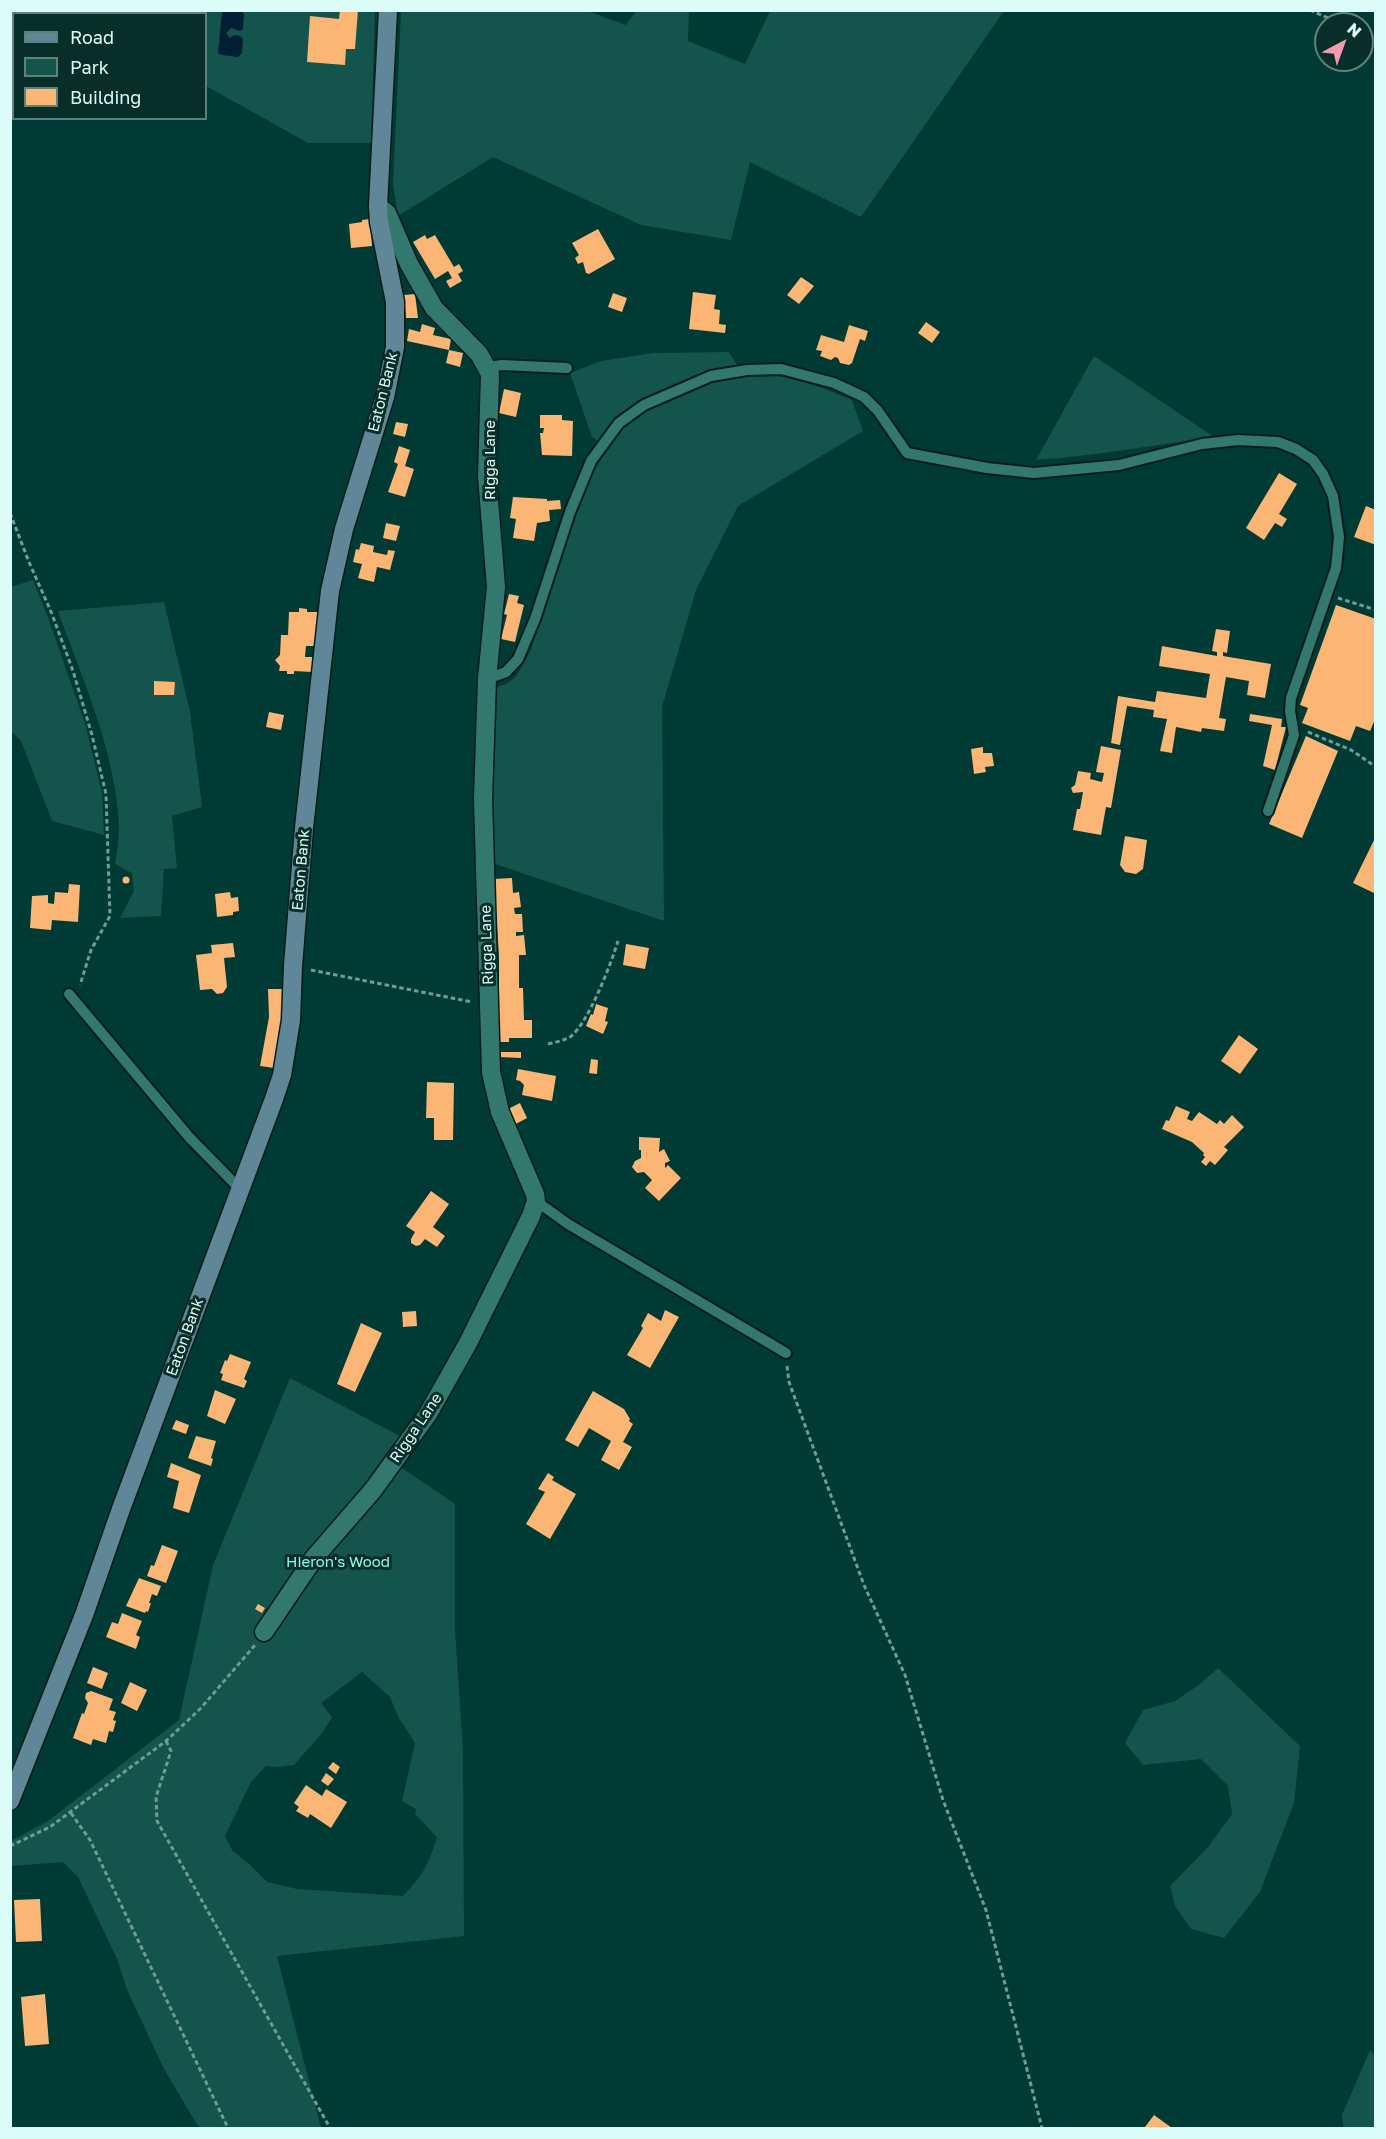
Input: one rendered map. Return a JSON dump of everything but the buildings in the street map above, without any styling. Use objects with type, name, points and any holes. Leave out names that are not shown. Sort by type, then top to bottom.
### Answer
[{"type":"street","name":"Eaton Bank","points":[[10,1801],[84,1615],[282,1075],[291,1020],[292,966],[304,828],[330,591],[344,529],[385,397],[395,347],[395,302],[381,235],[378,206],[388,10]]},
{"type":"street","points":[[378,206],[387,213],[409,264],[434,308],[471,344],[488,367]]},
{"type":"street","name":"Rigga Lane","points":[[264,1632],[314,1558],[373,1490],[428,1414],[468,1343],[531,1216],[536,1201],[527,1171],[500,1112],[491,1072],[483,799],[487,680],[496,587],[487,476],[491,384],[488,367]]},
{"type":"lane","points":[[488,367],[502,365],[567,368]]},
{"type":"lane","points":[[487,680],[506,672],[518,659],[570,512],[591,461],[619,423],[644,405],[701,380],[747,370],[781,369],[834,383],[856,393],[870,403],[907,453],[987,468],[1034,472],[1119,465],[1202,444],[1238,441],[1278,442],[1296,449],[1312,460],[1323,474],[1333,496],[1339,554],[1328,594],[1291,698],[1290,711],[1294,735],[1268,811]]},
{"type":"lane","points":[[69,994],[189,1137],[240,1189]]},
{"type":"lane","points":[[536,1201],[568,1224],[786,1353]]},
{"type":"path","points":[[10,513],[73,671],[106,794],[110,916],[91,950],[79,984]]},
{"type":"path","points":[[1328,594],[1376,610]]},
{"type":"path","points":[[1293,726],[1351,750],[1376,766]]},
{"type":"path","points":[[548,1044],[568,1038],[583,1022],[618,941]]},
{"type":"path","points":[[292,966],[489,1005]]},
{"type":"path","points":[[786,1353],[789,1382],[864,1585],[905,1675],[943,1800],[987,1910],[1042,2128]]},
{"type":"path","points":[[10,1846],[50,1827],[71,1813],[166,1741],[201,1708],[264,1632]]},
{"type":"path","points":[[166,1741],[171,1751],[156,1797],[157,1821],[330,2128]]},
{"type":"path","points":[[71,1813],[90,1840],[228,2128]]},
{"type":"green space","points":[[197,10],[375,11],[371,143],[308,143],[207,87],[207,12],[196,12]]},
{"type":"green space","points":[[401,11],[587,11],[626,25],[636,11],[689,11],[688,41],[745,64],[770,11],[1004,11],[861,217],[750,162],[731,240],[641,225],[493,157],[398,216],[393,184]]},
{"type":"green space","points":[[729,352],[743,375],[786,377],[812,384],[852,400],[863,431],[738,506],[696,590],[662,707],[664,921],[495,864],[494,688],[516,677],[530,652],[582,498],[592,474],[608,448],[592,437],[570,373],[601,361],[653,353]]},
{"type":"green space","points":[[1094,356],[1214,437],[1036,460]]},
{"type":"green space","points":[[33,580],[85,723],[102,793],[104,835],[52,821],[21,741],[11,731],[11,587]]},
{"type":"green space","points":[[164,602],[190,712],[202,807],[172,816],[177,868],[164,869],[161,916],[120,918],[134,891],[132,873],[115,864],[119,827],[112,771],[97,717],[58,611]]},
{"type":"green space","name":"Hieron's Wood","points":[[290,1378],[413,1443],[399,1466],[455,1504],[455,1630],[463,1751],[464,1936],[277,1956],[321,2128],[199,2128],[164,2069],[127,1990],[118,1961],[78,1877],[63,1862],[11,1866],[11,1841],[48,1821],[179,1720],[213,1565]],"holes":[[[362,1672],[390,1697],[399,1718],[415,1743],[402,1801],[416,1809],[415,1814],[437,1837],[420,1876],[403,1896],[297,1889],[267,1882],[232,1850],[225,1836],[251,1782],[266,1766],[294,1765],[323,1732],[332,1717],[321,1703]]]},
{"type":"green space","points":[[1218,1668],[1300,1746],[1294,1803],[1260,1892],[1224,1938],[1191,1929],[1175,1906],[1170,1886],[1208,1847],[1232,1814],[1228,1786],[1201,1759],[1143,1765],[1125,1743],[1143,1710],[1175,1701]]},
{"type":"green space","points":[[1370,2050],[1375,2056],[1375,2128],[1343,2128],[1342,2115]]},
{"type":"water","points":[[224,10],[241,11],[244,14],[243,29],[240,31],[231,28],[226,33],[230,38],[234,35],[243,39],[242,53],[238,57],[218,53]]}]
